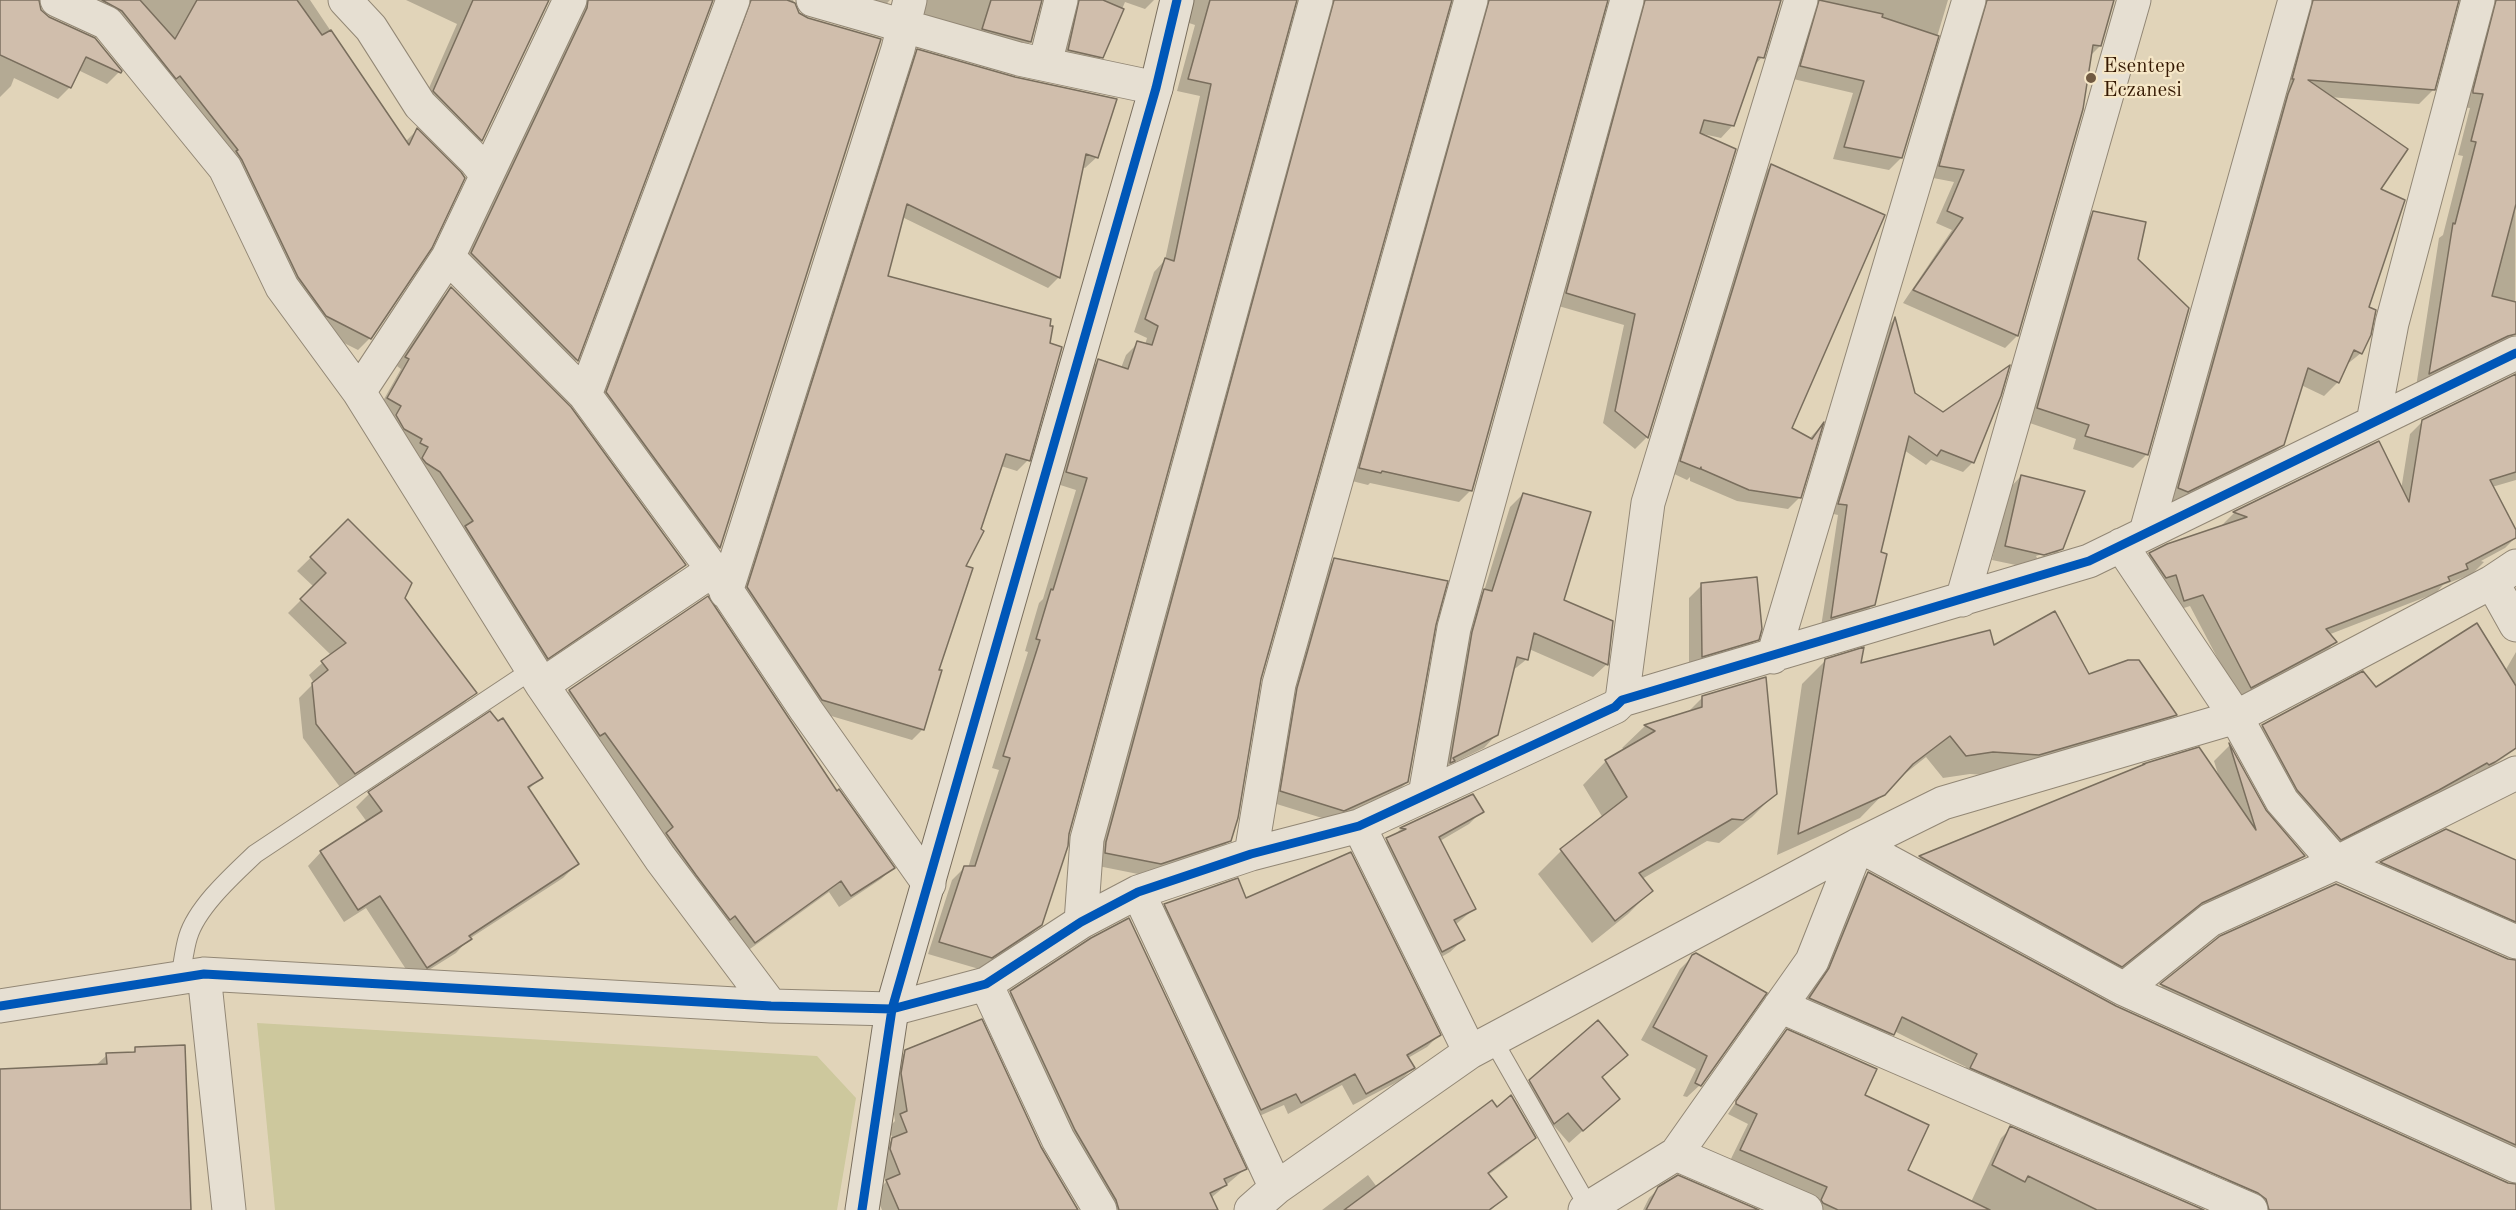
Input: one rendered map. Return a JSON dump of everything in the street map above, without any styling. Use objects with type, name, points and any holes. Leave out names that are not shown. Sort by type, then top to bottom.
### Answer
[{"type":"street","points":[[57,0],[107,23],[225,168],[282,287],[359,392],[537,677],[660,858],[771,1005]]},
{"type":"street","points":[[345,0],[376,14],[420,105],[486,174]]},
{"type":"street","points":[[359,392],[448,257],[570,0]]},
{"type":"street","points":[[585,396],[733,0]]},
{"type":"street","points":[[813,0],[907,13],[1019,59],[1156,88]]},
{"type":"street","points":[[1042,63],[1047,56],[1061,0]]},
{"type":"street","points":[[862,1210],[892,1009],[1156,88],[1177,0]]},
{"type":"street","points":[[1081,922],[1088,839],[1316,0]]},
{"type":"street","points":[[1251,854],[1279,684],[1471,0]]},
{"type":"street","points":[[1425,795],[1454,628],[1627,0]]},
{"type":"street","points":[[1622,700],[1647,503],[1801,0]]},
{"type":"street","points":[[1773,657],[1969,0]]},
{"type":"street","points":[[1962,600],[2134,0]]},
{"type":"street","points":[[2295,0],[2133,539],[2282,801],[2336,863],[2516,942]]},
{"type":"street","points":[[2373,422],[2392,323],[2478,0]]},
{"type":"street","points":[[537,677],[719,581],[895,61],[907,13]]},
{"type":"street","points":[[448,257],[585,396],[719,581],[929,884]]},
{"type":"street","points":[[0,1006],[192,976],[892,1009],[986,984],[1081,922],[1138,892],[1251,854],[1359,826],[1615,707],[1622,700],[1773,657],[2089,561],[2516,353]]},
{"type":"street","points":[[1251,1210],[1276,1188],[1482,1046],[1858,845],[1943,803],[2236,717],[2504,574],[2516,625]]},
{"type":"street","points":[[2124,989],[2210,920],[2336,863],[2516,773]]},
{"type":"street","points":[[1359,826],[1482,1046]]},
{"type":"street","points":[[1858,845],[2124,989],[2516,1166]]},
{"type":"street","points":[[1587,1209],[1676,1154],[1812,961],[1858,845]]},
{"type":"street","points":[[1138,892],[1276,1188]]},
{"type":"street","points":[[192,976],[229,1210]]},
{"type":"street","points":[[986,984],[1058,1139],[1100,1210]]},
{"type":"street","points":[[1780,1006],[2251,1210]]},
{"type":"street","points":[[1676,1154],[1806,1210]]},
{"type":"lane","points":[[192,976],[189,935],[217,893],[255,854],[537,677]]},
{"type":"lane","points":[[1482,1046],[1587,1209]]},
{"type":"shaded area","points":[[257,1023],[817,1056],[856,1098],[837,1210],[275,1210]]},
{"type":"building","points":[[0,0],[39,0],[41,10],[49,17],[95,38],[122,71],[121,73],[86,57],[71,88],[0,55]]},
{"type":"building","points":[[102,0],[140,0],[175,39],[197,0],[297,0],[322,35],[331,30],[409,145],[417,128],[461,172],[465,178],[432,248],[371,339],[326,316],[298,277],[236,151],[238,150],[180,76],[176,79],[122,11]]},
{"type":"building","points":[[473,0],[549,0],[482,141],[433,91]]},
{"type":"building","points":[[588,0],[713,0],[578,361],[471,253],[587,8]]},
{"type":"building","points":[[751,0],[787,0],[795,3],[799,13],[808,18],[881,39],[720,548],[606,392]]},
{"type":"building","points":[[991,0],[1042,0],[1031,42],[982,29]]},
{"type":"building","points":[[1079,0],[1103,0],[1124,9],[1103,58],[1068,50]]},
{"type":"building","points":[[1210,0],[1297,0],[1069,834],[1068,846],[1042,925],[992,958],[939,942],[964,866],[975,866],[1010,758],[1003,756],[1040,640],[1036,639],[1051,589],[1053,590],[1087,478],[1066,472],[1098,359],[1128,369],[1137,341],[1152,345],[1158,326],[1145,319],[1165,258],[1174,261],[1211,84],[1188,79]]},
{"type":"building","points":[[1334,0],[1452,0],[1261,679],[1238,818],[1231,841],[1161,864],[1105,853],[1106,842]]},
{"type":"building","points":[[1489,0],[1608,0],[1472,491],[1359,468]]},
{"type":"building","points":[[1645,0],[1781,0],[1764,58],[1758,57],[1734,126],[1704,120],[1700,133],[1736,149],[1648,438],[1615,411],[1635,314],[1566,293]]},
{"type":"building","points":[[1819,0],[1883,14],[1882,17],[1939,36],[1902,158],[1844,147],[1864,81],[1800,66]]},
{"type":"building","points":[[1987,0],[2114,0],[2101,46],[2093,45],[2083,109],[2018,336],[1913,290],[1963,218],[1947,211],[1964,170],[1939,166]]},
{"type":"building","points":[[2313,0],[2459,0],[2435,90],[2308,80],[2408,149],[2381,189],[2405,200],[2369,307],[2376,310],[2371,335],[2362,354],[2354,350],[2339,383],[2308,368],[2284,445],[2188,492],[2178,488],[2294,79],[2292,79]]},
{"type":"building","points":[[2496,0],[2516,0],[2516,204],[2492,296],[2516,302],[2516,334],[2429,374],[2453,223],[2455,224],[2476,142],[2471,141],[2483,94],[2473,93],[2473,90]]},
{"type":"building","points":[[917,49],[1015,77],[1117,99],[1098,158],[1086,154],[1060,278],[907,204],[888,276],[1051,319],[1050,326],[1053,326],[1050,343],[1062,347],[1030,461],[1006,454],[981,529],[984,531],[966,566],[973,568],[939,670],[942,670],[924,730],[822,700],[747,587]]},
{"type":"building","points":[[1771,164],[1885,215],[1792,428],[1812,439],[1824,422],[1801,498],[1749,490],[1701,469],[1701,467],[1700,469],[1680,461]]},
{"type":"building","points":[[2093,211],[2146,222],[2138,259],[2189,308],[2148,455],[2085,436],[2089,425],[2037,408]]},
{"type":"building","points":[[451,287],[571,407],[686,565],[548,659],[465,526],[473,521],[440,472],[422,458],[428,447],[420,443],[422,439],[404,429],[396,415],[401,406],[387,398],[409,359],[405,357]]},
{"type":"building","points":[[1895,317],[1915,393],[1943,412],[2010,365],[2001,396],[1974,463],[1941,450],[1937,456],[1909,436],[1881,552],[1887,554],[1875,605],[1831,618],[1847,505],[1838,504]]},
{"type":"building","points":[[2516,374],[2516,472],[2490,480],[2516,530],[2516,538],[2466,564],[2468,569],[2448,577],[2450,581],[2326,629],[2337,642],[2251,688],[2203,595],[2184,601],[2176,575],[2166,578],[2149,553],[2167,544],[2247,517],[2233,512],[2379,441],[2409,502],[2422,420]]},
{"type":"building","points":[[2021,475],[2085,491],[2063,549],[2044,555],[2005,546]]},
{"type":"building","points":[[1523,493],[1591,512],[1564,600],[1613,621],[1608,665],[1534,633],[1528,660],[1517,657],[1498,735],[1453,758],[1455,761],[1450,763],[1472,632],[1484,589],[1492,591]]},
{"type":"building","points":[[348,519],[412,583],[405,598],[477,693],[355,774],[316,724],[312,683],[328,670],[321,661],[346,643],[300,599],[326,573],[310,557]]},
{"type":"building","points":[[1334,558],[1448,581],[1436,625],[1408,782],[1344,811],[1280,791],[1297,688]]},
{"type":"building","points":[[1757,577],[1762,629],[1759,640],[1702,657],[1701,583]]},
{"type":"building","points":[[708,596],[837,791],[839,789],[895,868],[851,896],[841,881],[755,943],[735,916],[730,920],[696,875],[666,833],[673,827],[605,733],[600,736],[569,690]]},
{"type":"building","points":[[2055,611],[2089,674],[2128,660],[2139,660],[2177,715],[2039,755],[1993,752],[1966,756],[1950,736],[1913,764],[1885,795],[1798,834],[1825,659],[1864,647],[1861,663],[1990,630],[1994,645]]},
{"type":"building","points":[[2477,623],[2516,686],[2516,748],[2495,762],[2489,765],[2487,763],[2341,840],[2297,790],[2262,725],[2363,671],[2376,687]]},
{"type":"building","points":[[1766,677],[1777,794],[1743,820],[1732,819],[1639,873],[1653,891],[1615,921],[1560,849],[1627,797],[1605,760],[1655,731],[1644,725],[1702,707],[1702,696]]},
{"type":"building","points":[[490,711],[498,721],[503,718],[543,778],[528,787],[579,864],[469,936],[472,939],[427,968],[380,896],[358,910],[320,851],[382,811],[368,792]]},
{"type":"building","points":[[2229,743],[2266,810],[2305,856],[2202,903],[2122,967],[1919,856],[2145,764],[2143,764],[2199,747],[2256,830]]},
{"type":"building","points":[[1473,794],[1484,812],[1439,837],[1476,909],[1454,920],[1465,940],[1442,952],[1386,838],[1406,829],[1400,828]]},
{"type":"building","points":[[2446,829],[2516,860],[2516,922],[2380,862]]},
{"type":"building","points":[[1351,852],[1441,1035],[1407,1055],[1415,1068],[1366,1094],[1355,1074],[1301,1103],[1296,1094],[1261,1110],[1164,904],[1238,878],[1246,898]]},
{"type":"building","points":[[1868,872],[2116,1006],[2508,1183],[2516,1184],[2516,1210],[2269,1210],[2266,1199],[2258,1193],[1970,1068],[1977,1054],[1902,1017],[1894,1035],[1809,998],[1829,968]]},
{"type":"building","points":[[2336,884],[2508,959],[2516,960],[2516,1145],[2160,984],[2220,936]]},
{"type":"building","points":[[1129,918],[1247,1169],[1224,1179],[1227,1185],[1210,1193],[1218,1210],[1119,1210],[1116,1200],[1075,1130],[1010,991],[1091,938]]},
{"type":"building","points":[[1696,953],[1767,993],[1701,1086],[1695,1083],[1707,1056],[1653,1027],[1692,955]]},
{"type":"building","points":[[982,1019],[1041,1147],[1078,1210],[899,1210],[886,1180],[900,1174],[890,1149],[892,1138],[907,1132],[900,1114],[907,1111],[901,1073],[905,1050]]},
{"type":"building","points":[[1598,1020],[1628,1055],[1602,1077],[1620,1099],[1583,1131],[1568,1113],[1554,1124],[1529,1080]]},
{"type":"building","points":[[1787,1029],[1877,1069],[1865,1095],[1929,1125],[1908,1170],[1990,1210],[1838,1210],[1821,1200],[1827,1187],[1740,1150],[1757,1114],[1736,1104],[1736,1101]]},
{"type":"building","points":[[185,1045],[191,1210],[0,1210],[0,1069],[107,1064],[106,1053],[135,1052],[135,1047]]},
{"type":"building","points":[[1511,1095],[1536,1138],[1488,1173],[1507,1197],[1489,1210],[1344,1210],[1492,1100],[1497,1107]]},
{"type":"building","points":[[2010,1126],[2204,1210],[2097,1210],[2028,1176],[2025,1182],[1992,1165]]},
{"type":"building","points":[[1678,1175],[1759,1210],[1646,1210],[1658,1187]]},
{"type":"cycle path","points":[[862,1210],[892,1009],[1156,88],[1177,0]]},
{"type":"cycle path","points":[[0,1006],[204,974],[771,1006],[892,1009],[986,984],[1081,922],[1138,892],[1251,854],[1359,826],[1615,707],[1622,700],[2089,561],[2516,353]]},
{"type":"place","name":"Esentepe Eczanesi","points":[[2091,78]]}]
